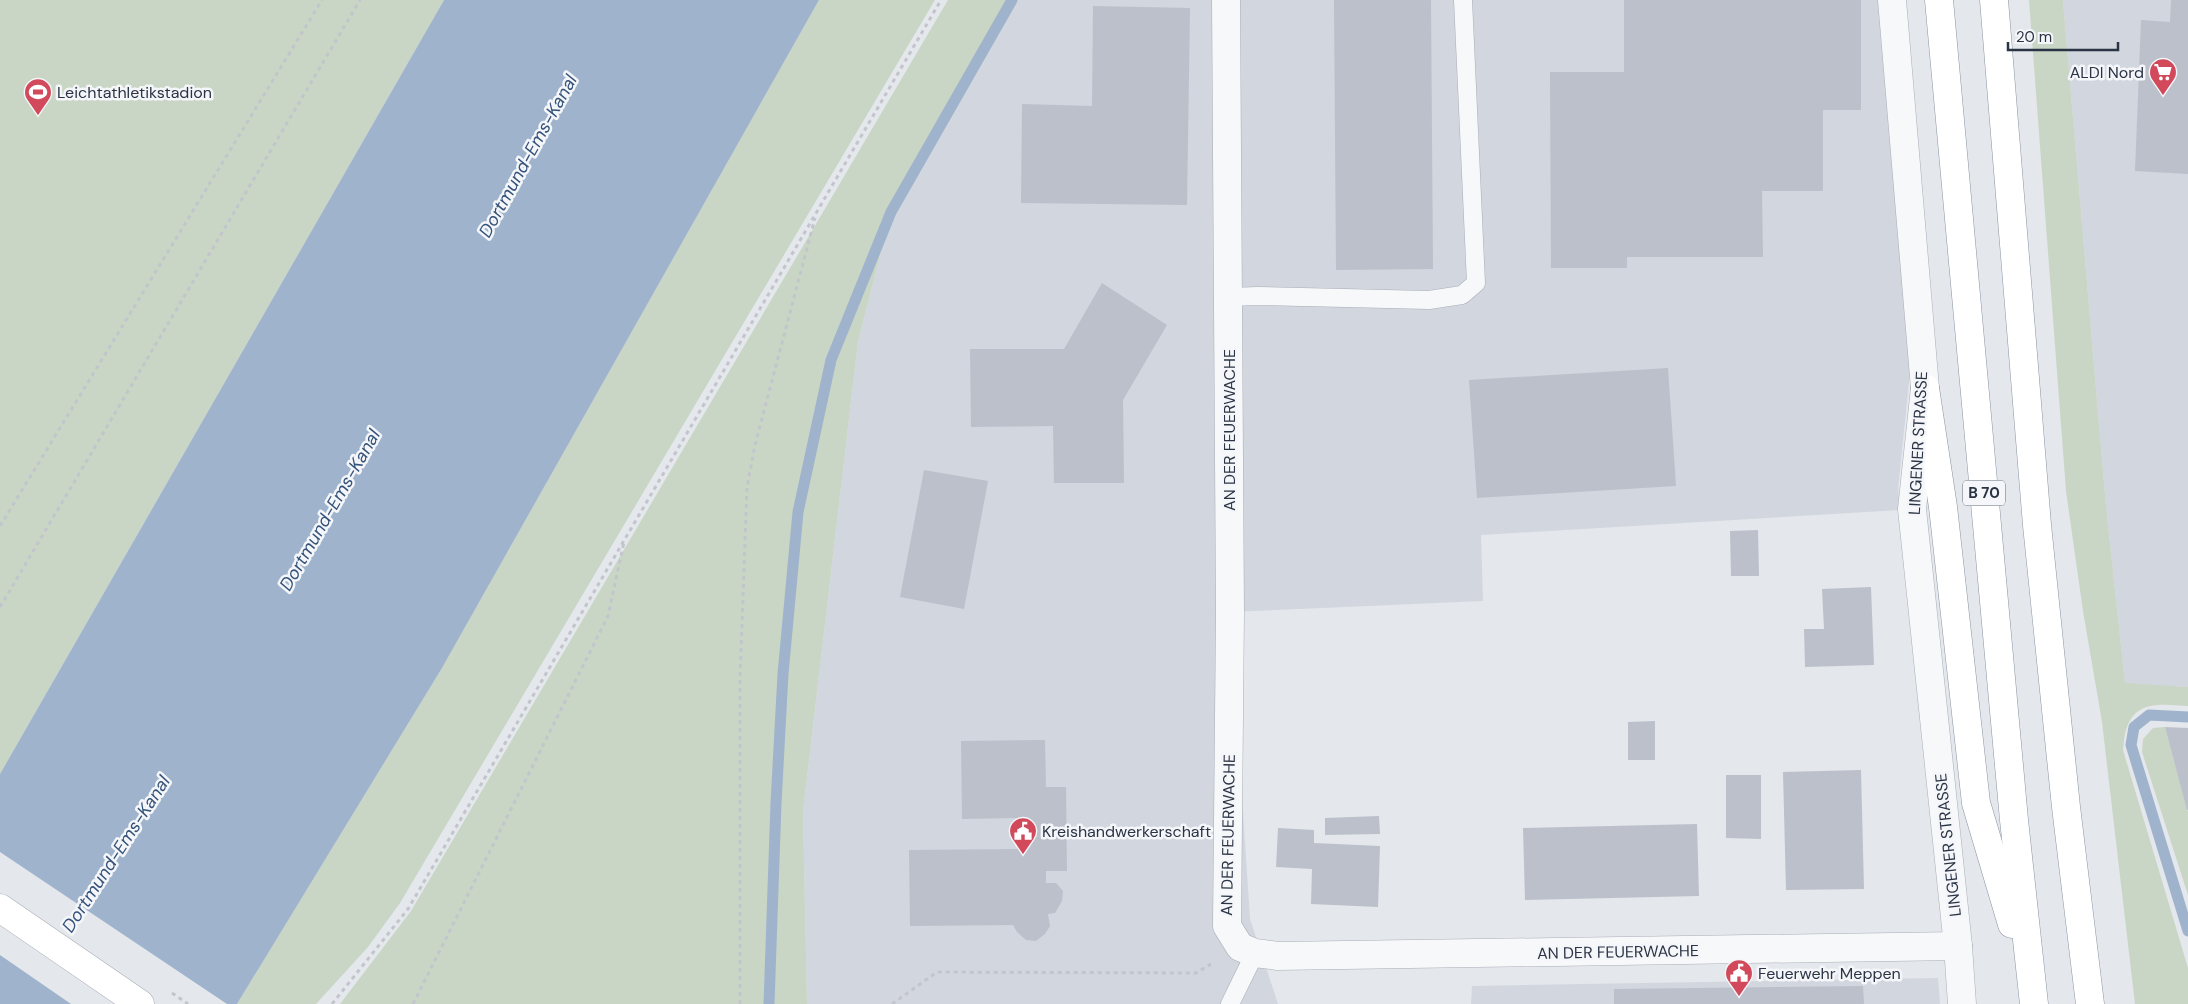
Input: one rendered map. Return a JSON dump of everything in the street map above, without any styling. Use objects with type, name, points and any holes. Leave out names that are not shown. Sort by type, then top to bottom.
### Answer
[{"type":"main road","name":"B 70","points":[[1939,0],[2014,820],[2032,995]]},
{"type":"main road","points":[[1994,0],[2037,525],[2066,806],[2090,1004]]},
{"type":"main road","points":[[1925,388],[1943,507],[1976,803],[2032,995]]},
{"type":"main road","points":[[0,908],[140,1004]]},
{"type":"street","name":"AN DER FEUERWACHE","points":[[1226,0],[1230,612],[1227,926],[1248,950],[1278,956],[1958,946]]},
{"type":"street","name":"LINGENER STRASSE","points":[[1892,0],[1925,388],[1912,509],[1958,946],[1962,1004]]},
{"type":"lane","points":[[1228,297],[1429,300],[1462,295],[1476,283],[1463,0]]},
{"type":"lane","points":[[1230,1004],[1248,950]]},
{"type":"path","points":[[0,526],[322,0]]},
{"type":"path","points":[[0,607],[360,0]]},
{"type":"path","points":[[332,1004],[408,909],[941,0]]},
{"type":"path","points":[[740,1004],[740,679],[747,487],[755,445],[816,214]]},
{"type":"path","points":[[413,1004],[608,616],[625,538]]},
{"type":"path","points":[[892,1004],[937,972],[1196,973],[1248,950]]},
{"type":"shaded area","points":[[1012,0],[1880,0],[1910,373],[1898,489],[1900,510],[1481,535],[1483,601],[1230,612],[1250,919],[1278,1004],[807,1004],[803,812],[858,342],[891,212]]},
{"type":"shaded area","points":[[2063,0],[2188,0],[2188,687],[2125,684],[2106,506]]},
{"type":"shaded area","points":[[1938,978],[1940,1004],[1471,1004],[1472,986]]},
{"type":"green space","points":[[0,0],[444,0],[0,774]]},
{"type":"green space","points":[[819,0],[935,0],[400,903],[368,947],[316,1004],[237,1004],[442,668]]},
{"type":"green space","points":[[948,0],[1012,0],[891,212],[858,342],[803,812],[807,1004],[340,1004],[411,911]]},
{"type":"green space","points":[[2029,0],[2063,0],[2106,506],[2125,683],[2188,687],[2188,706],[2161,705],[2145,708],[2138,712],[2127,727],[2123,750],[2188,968],[2188,1004],[2135,1004],[2102,722],[2083,611],[2066,491]]},
{"type":"green space","points":[[2165,727],[2188,812],[2188,895],[2142,752],[2143,739],[2153,728]]},
{"type":"water","name":"Dortmund-Ems-Kanal","points":[[444,0],[819,0],[442,668],[237,1004],[0,1004],[0,774]]},
{"type":"pier","points":[[0,852],[227,1004],[71,1004],[0,955]]},
{"type":"building","points":[[1334,0],[1431,0],[1433,269],[1336,270]]},
{"type":"building","points":[[1624,0],[1861,0],[1861,110],[1823,110],[1823,191],[1762,191],[1763,257],[1627,257],[1627,268],[1551,268],[1550,72],[1624,72]]},
{"type":"building","name":"ALDI Nord","points":[[2171,0],[2188,0],[2188,174],[2135,171],[2141,20],[2170,22]]},
{"type":"building","points":[[1093,6],[1190,8],[1187,205],[1021,203],[1022,104],[1092,106]]},
{"type":"building","points":[[1102,283],[1167,325],[1123,400],[1124,483],[1054,483],[1053,426],[971,427],[970,349],[1064,349]]},
{"type":"building","points":[[1668,368],[1676,486],[1477,498],[1469,380]]},
{"type":"building","points":[[924,470],[988,481],[964,609],[900,597]]},
{"type":"building","points":[[1758,530],[1759,576],[1731,576],[1730,531]]},
{"type":"building","points":[[1871,587],[1874,665],[1805,667],[1804,629],[1824,629],[1822,589]]},
{"type":"building","points":[[1655,721],[1655,760],[1628,760],[1628,722]]},
{"type":"building","points":[[2165,727],[2188,728],[2188,810],[2187,810]]},
{"type":"building","points":[[1045,740],[1046,787],[1066,787],[1067,871],[1046,871],[1046,883],[1056,883],[1063,891],[1062,901],[1055,913],[1048,914],[1050,926],[1045,934],[1036,941],[1026,940],[1017,932],[1013,925],[910,926],[909,850],[1017,849],[1017,818],[962,819],[961,741]]},
{"type":"building","points":[[1861,770],[1864,889],[1786,890],[1783,772]]},
{"type":"building","points":[[1726,775],[1761,775],[1761,839],[1726,838]]},
{"type":"building","points":[[1379,816],[1380,834],[1325,835],[1325,818]]},
{"type":"building","points":[[1697,824],[1699,896],[1525,900],[1523,828]]},
{"type":"building","points":[[1278,828],[1314,830],[1314,843],[1380,846],[1378,907],[1311,904],[1312,869],[1276,867]]},
{"type":"building","name":"Feuerwehr Meppen","points":[[1863,986],[1864,1004],[1614,1004],[1614,989]]},
{"type":"waterway","points":[[769,1004],[776,803],[783,674],[798,512],[831,360],[891,212],[1012,0]]},
{"type":"waterway","points":[[2188,717],[2149,715],[2134,727],[2131,745],[2188,931]]},
{"type":"place","name":"ALDI Nord","points":[[2163,96]]},
{"type":"place","name":"Leichtathletikstadion","points":[[38,116]]},
{"type":"place","name":"Kreishandwerkerschaft","points":[[1023,855]]},
{"type":"place","name":"Feuerwehr Meppen","points":[[1739,997]]}]
